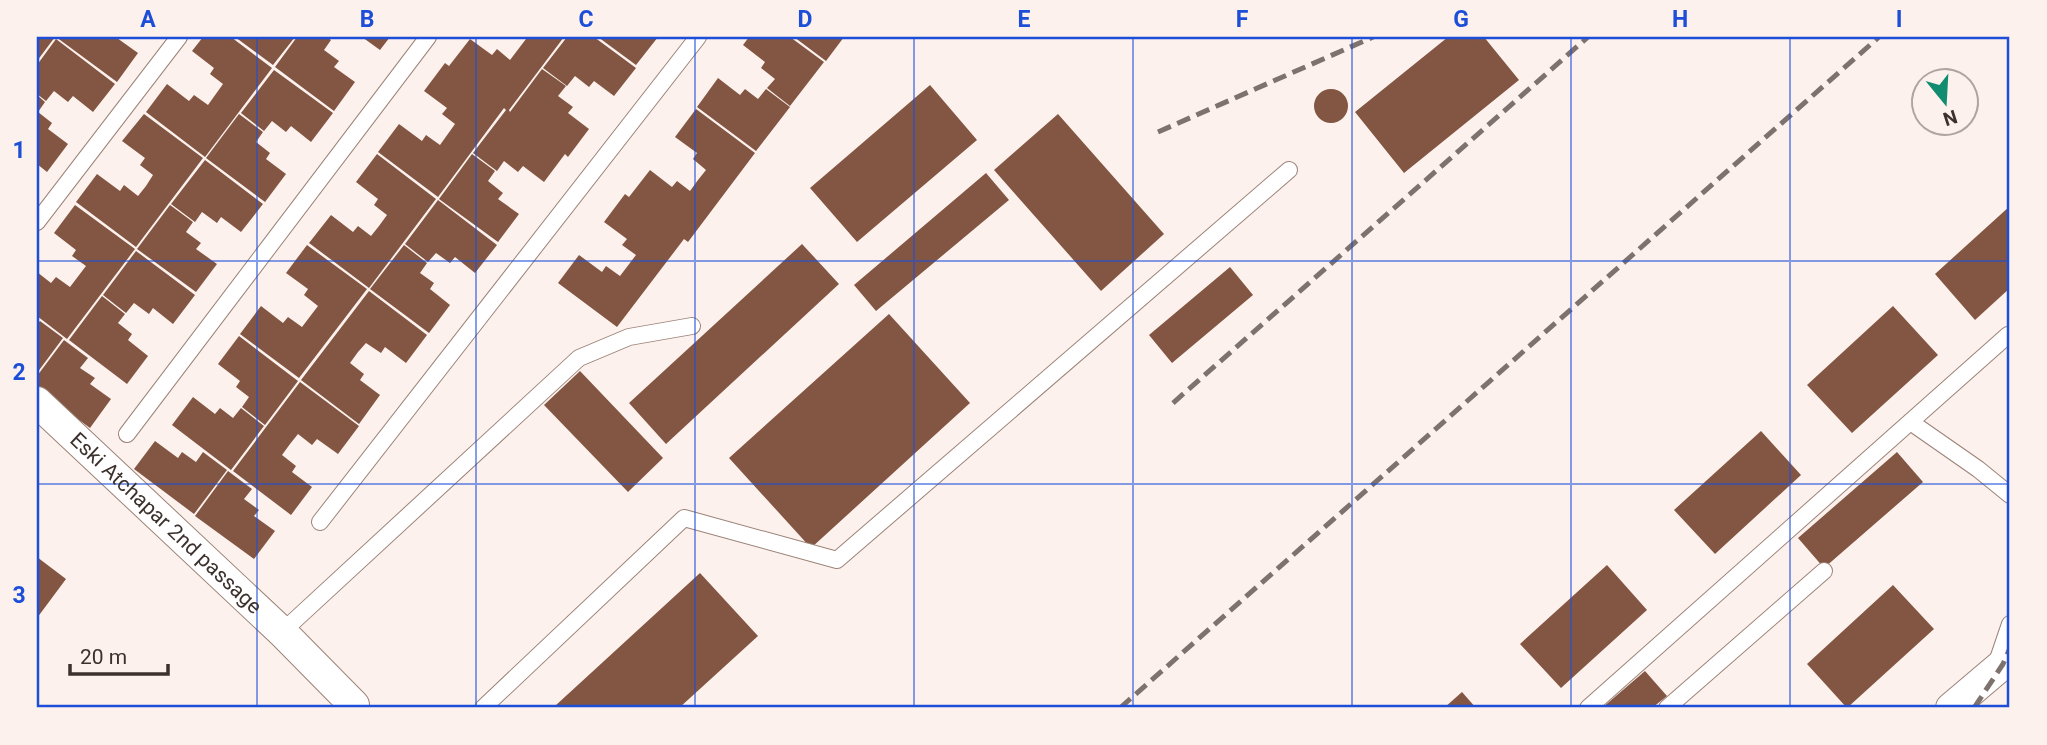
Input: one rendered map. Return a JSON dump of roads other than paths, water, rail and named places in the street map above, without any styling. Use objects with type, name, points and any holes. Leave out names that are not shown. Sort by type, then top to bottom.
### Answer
[{"type":"street","name":"Eski Atchapar 2nd passage","points":[[37,402],[282,632],[354,707]]},
{"type":"street","points":[[1951,708],[2002,665]]},
{"type":"lane","points":[[37,222],[179,37]]},
{"type":"lane","points":[[127,434],[428,37]]},
{"type":"lane","points":[[320,522],[698,37]]},
{"type":"lane","points":[[483,708],[684,518],[837,560],[1289,170]]},
{"type":"lane","points":[[282,632],[579,358],[629,337],[692,326]]},
{"type":"lane","points":[[1588,708],[2008,335]]},
{"type":"lane","points":[[1912,423],[2010,495]]},
{"type":"lane","points":[[1667,708],[1824,571]]},
{"type":"lane","points":[[2002,665],[2010,624]]},
{"type":"railway","points":[[1158,132],[1373,37]]},
{"type":"railway","points":[[1173,403],[1588,37]]},
{"type":"railway","points":[[1120,708],[1879,37]]},
{"type":"railway","points":[[1974,708],[2003,664],[2010,648]]}]
